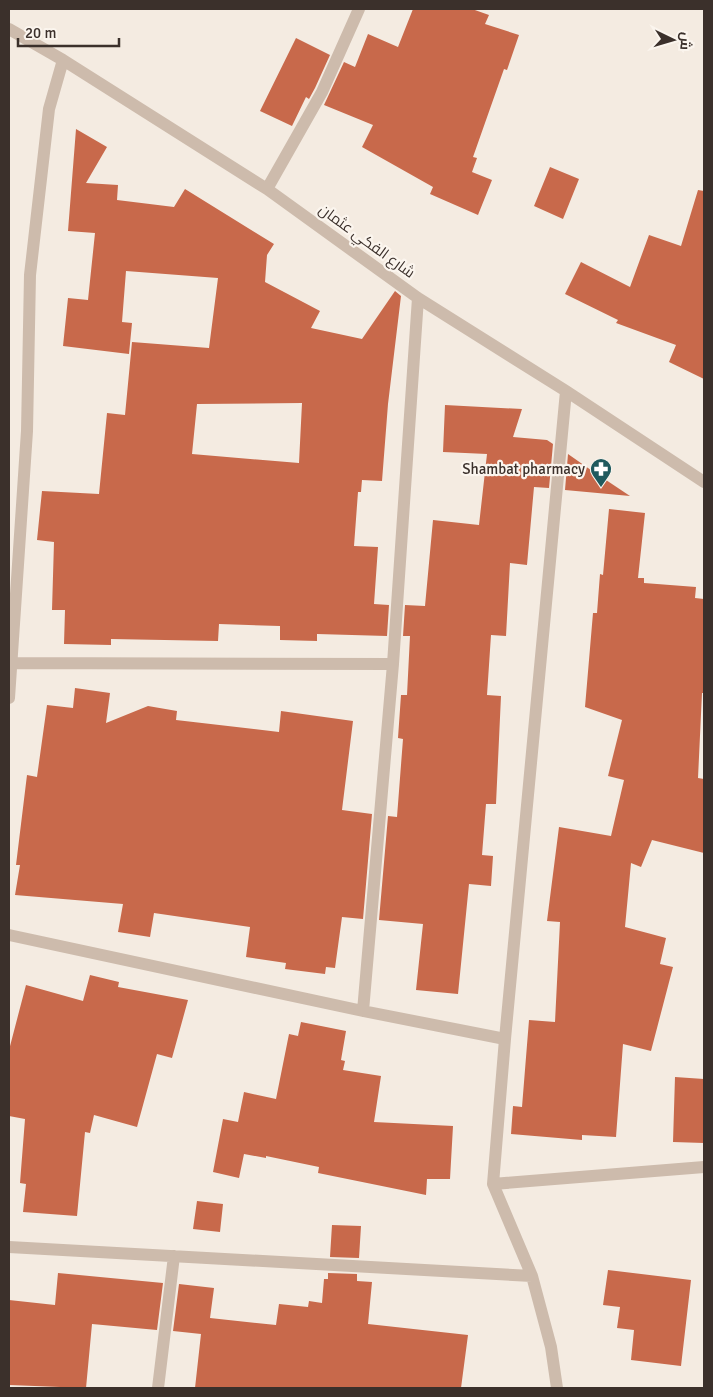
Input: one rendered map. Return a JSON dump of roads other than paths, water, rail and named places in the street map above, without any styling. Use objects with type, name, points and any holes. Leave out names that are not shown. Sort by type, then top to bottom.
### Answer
[{"type":"street","points":[[267,189],[322,92],[359,9]]},
{"type":"street","name":"شارع الفكي عثمان","points":[[9,29],[63,60],[267,189],[418,298],[566,390],[704,482]]},
{"type":"street","points":[[9,698],[27,431],[30,275],[49,109],[63,60]]},
{"type":"street","points":[[363,1011],[393,664],[418,298]]},
{"type":"street","points":[[557,1388],[551,1348],[532,1276],[493,1184],[504,1039],[566,390]]},
{"type":"street","points":[[10,663],[393,664]]},
{"type":"street","points":[[9,935],[363,1011],[504,1039]]},
{"type":"street","points":[[493,1184],[704,1167]]},
{"type":"street","points":[[9,1247],[532,1276]]},
{"type":"street","points":[[158,1388],[174,1256]]},
{"type":"place","name":"Shambat pharmacy","points":[[601,488]]}]
